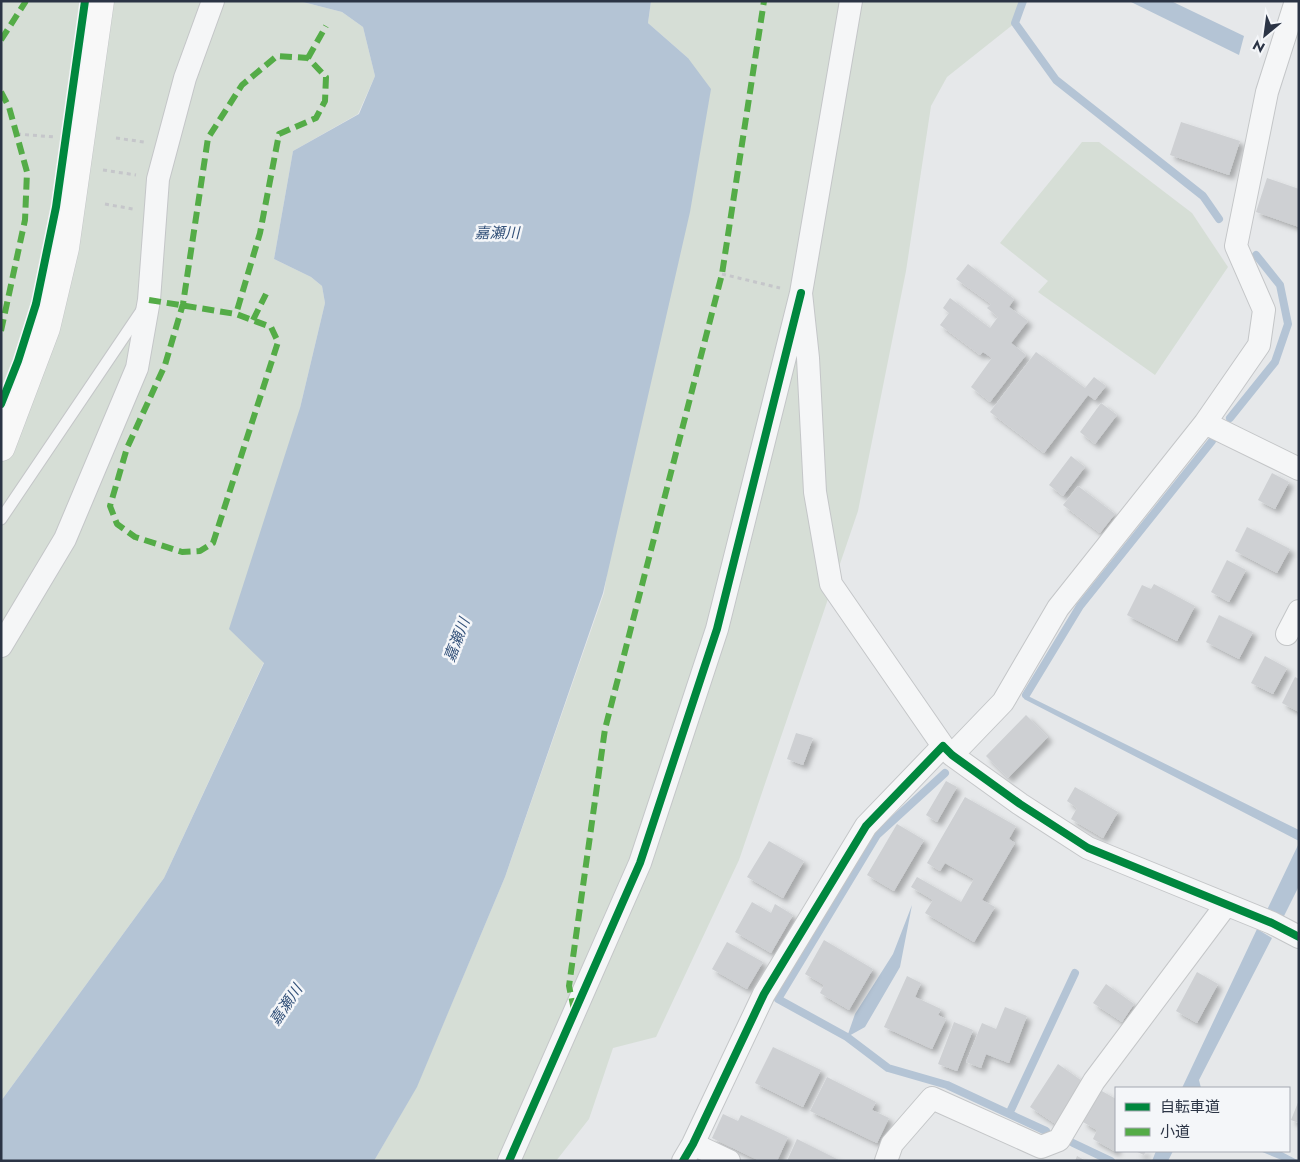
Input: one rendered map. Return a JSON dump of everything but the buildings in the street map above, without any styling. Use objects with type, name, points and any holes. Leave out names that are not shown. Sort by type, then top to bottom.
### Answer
[{"type":"street","points":[[1,446],[46,328],[65,248],[100,1]]},
{"type":"street","points":[[1,646],[65,539],[137,368],[149,300],[158,178],[185,78],[213,1]]},
{"type":"street","points":[[509,1161],[640,863],[716,630],[800,293],[851,1]]},
{"type":"street","points":[[729,1161],[688,1152],[764,994],[866,826],[1003,702],[1058,608],[1205,423],[1259,345],[1264,310],[1236,246],[1267,92],[1296,1]]},
{"type":"street","points":[[800,293],[808,358],[814,492],[831,584],[948,751],[1020,804],[1088,848],[1272,923],[1299,937]]},
{"type":"street","points":[[1205,423],[1299,469]]},
{"type":"street","points":[[1288,634],[1299,611]]},
{"type":"street","points":[[886,1161],[892,1144],[932,1098],[1041,1147],[1059,1140],[1094,1081],[1226,905]]},
{"type":"lane","points":[[1,519],[149,300]]},
{"type":"path","points":[[18,134],[58,137]]},
{"type":"path","points":[[116,138],[147,143]]},
{"type":"path","points":[[100,169],[142,176]]},
{"type":"path","points":[[105,204],[136,210]]},
{"type":"path","points":[[722,274],[800,293]]},
{"type":"shaded area","points":[[1,1],[299,1],[342,12],[363,27],[375,76],[358,114],[293,151],[274,259],[311,277],[322,286],[325,303],[300,408],[264,662],[164,878],[1,1101]]},
{"type":"shaded area","points":[[651,1],[1023,1],[1015,23],[947,77],[931,106],[906,271],[858,511],[739,860],[656,1037],[613,1048],[589,1119],[556,1161],[374,1161],[417,1086],[505,877],[604,593],[688,58],[648,23]]},
{"type":"shaded area","points":[[1082,142],[1099,142],[1192,213],[1228,267],[1155,375],[1038,292],[1048,281],[1000,243]]},
{"type":"water","name":"嘉瀬川","points":[[299,1],[651,1],[648,23],[688,58],[711,89],[690,212],[603,593],[505,877],[417,1087],[374,1161],[1,1161],[1,1101],[164,878],[264,663],[229,629],[300,408],[325,303],[322,286],[311,277],[274,259],[293,151],[359,114],[375,76],[363,27],[342,12]]},
{"type":"water","points":[[1129,1],[1171,1],[1244,36],[1239,55]]},
{"type":"water","points":[[1026,695],[1299,830],[1299,841],[1024,699]]},
{"type":"water","points":[[1299,843],[1299,886],[1283,918],[1267,910]]},
{"type":"water","points":[[912,905],[900,967],[865,1027],[847,1037],[855,1014],[893,954]]},
{"type":"water","points":[[1257,929],[1272,938],[1199,1080],[1201,1087],[1182,1087]]},
{"type":"water","points":[[1156,1152],[1172,1152],[1168,1161],[1152,1161]]},
{"type":"water","points":[[1262,1152],[1282,1152],[1299,1161],[1284,1161]]},
{"type":"waterway","points":[[1023,1],[1015,23],[1056,80],[1203,196],[1219,219]]},
{"type":"waterway","points":[[1230,418],[1275,362],[1288,324],[1280,285],[1256,255]]},
{"type":"waterway","points":[[1026,695],[1080,606],[1212,441]]},
{"type":"waterway","points":[[945,773],[877,835],[778,999],[847,1037],[888,1068],[947,1085],[1046,1131]]},
{"type":"waterway","points":[[1009,1114],[1075,973]]},
{"type":"waterway","points":[[1073,1143],[1111,1161]]},
{"type":"marked path","points":[[1,40],[26,1]]},
{"type":"marked path","points":[[574,1010],[569,986],[605,729],[722,274],[764,1]]},
{"type":"marked path","points":[[308,58],[326,26]]},
{"type":"marked path","points":[[149,300],[236,314],[271,327],[278,342],[213,543],[200,551],[182,552],[135,537],[117,524],[110,506],[127,448],[165,365],[183,304],[208,138],[242,85],[277,56],[308,58],[326,77],[325,101],[316,118],[279,134],[260,233],[236,314]]},
{"type":"marked path","points":[[1,92],[9,107],[27,172],[25,220],[1,331]]},
{"type":"marked path","points":[[253,320],[266,294]]},
{"type":"cycle path","points":[[1,404],[18,361],[36,304],[56,207],[85,1]]},
{"type":"cycle path","points":[[509,1161],[640,863],[717,629],[801,293]]},
{"type":"cycle path","points":[[683,1161],[693,1144],[764,994],[866,826],[943,746],[952,755],[1020,804],[1088,848],[1272,923],[1299,937]]}]
